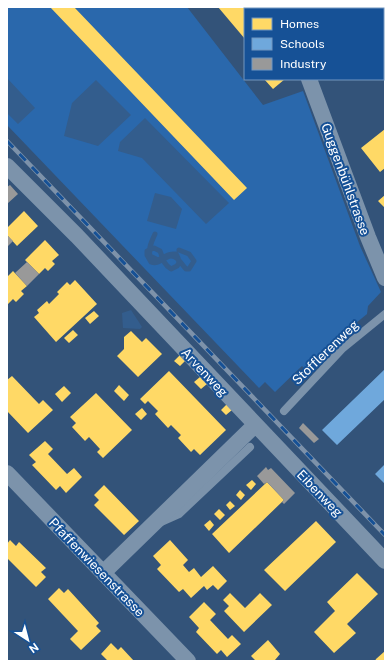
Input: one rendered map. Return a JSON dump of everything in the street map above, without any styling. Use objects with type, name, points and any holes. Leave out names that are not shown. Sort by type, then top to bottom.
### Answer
[{"type":"street","name":"Guggenbühlstrasse","points":[[309,80],[385,278]]},
{"type":"street","name":"Arvenweg","points":[[7,166],[77,236],[256,425]]},
{"type":"street","points":[[103,573],[256,425]]},
{"type":"street","name":"Eibenweg","points":[[256,425],[385,562]]},
{"type":"street","name":"Pfaffenwiesenstrasse","points":[[7,473],[186,660]]},
{"type":"lane","name":"Stofflerenweg","points":[[284,411],[342,349],[385,314]]},
{"type":"lane","points":[[154,524],[180,514],[250,447]]},
{"type":"shaded area","points":[[7,7],[187,7],[263,105],[303,91],[360,246],[381,292],[368,306],[367,314],[335,340],[306,370],[302,366],[275,392],[265,382],[259,388],[7,125]]},
{"type":"shaded area","points":[[7,78],[35,108],[18,124],[7,113]]},
{"type":"shaded area","points":[[96,80],[131,115],[98,146],[64,136],[72,103]]},
{"type":"shaded area","points":[[145,118],[229,203],[206,224],[142,158],[118,151],[120,142]]},
{"type":"shaded area","points":[[155,193],[171,197],[182,209],[176,229],[147,221]]},
{"type":"shaded area","points":[[131,310],[142,327],[140,329],[123,328],[122,313]]},
{"type":"building: Homes","points":[[50,7],[74,7],[247,188],[234,200]]},
{"type":"building: Homes","points":[[218,7],[253,8],[244,8],[244,38]]},
{"type":"building: Homes","points":[[385,7],[384,34],[384,8],[378,8]]},
{"type":"building: Homes","points":[[265,80],[284,80],[273,89]]},
{"type":"building: Homes","points":[[385,129],[385,168],[380,172],[361,148]]},
{"type":"building: Homes","points":[[385,195],[385,208],[378,201]]},
{"type":"building: Homes","points":[[24,211],[38,226],[17,246],[7,235],[7,228]]},
{"type":"building: Homes","points":[[45,240],[59,255],[52,261],[55,264],[48,271],[45,268],[39,274],[25,260]]},
{"type":"building: Homes","points":[[13,271],[27,286],[21,291],[24,294],[16,302],[13,299],[7,305],[7,277]]},
{"type":"building: Homes","points":[[75,280],[97,304],[56,342],[34,317],[39,313],[37,310],[47,301],[49,304],[59,294],[57,292],[67,282],[70,285]]},
{"type":"building: Homes","points":[[94,311],[99,316],[90,324],[85,318]]},
{"type":"building: Homes","points":[[73,330],[78,335],[69,343],[64,338]]},
{"type":"building: Homes","points":[[131,331],[142,342],[146,338],[162,354],[138,377],[117,356],[124,349],[124,337]]},
{"type":"building: Homes","points":[[180,355],[185,361],[180,366],[174,361]]},
{"type":"building: Homes","points":[[169,371],[226,430],[200,455],[194,449],[191,452],[178,438],[181,435],[171,425],[168,428],[155,414],[158,411],[148,401],[145,404],[140,399]]},
{"type":"building: Homes","points":[[12,376],[39,404],[43,400],[53,410],[28,433],[7,411],[7,380]]},
{"type":"building: Homes","points":[[200,377],[207,384],[201,389],[194,382]]},
{"type":"building: Homes","points":[[119,385],[129,395],[124,401],[114,391]]},
{"type":"building: Homes","points":[[64,386],[71,393],[62,402],[55,394]]},
{"type":"building: Homes","points":[[96,393],[132,430],[103,458],[97,452],[100,449],[89,437],[85,441],[72,427],[76,423],[70,417]]},
{"type":"building: Homes","points":[[227,404],[232,410],[226,415],[221,410]]},
{"type":"building: Homes","points":[[142,408],[147,414],[141,420],[135,414]]},
{"type":"building: Homes","points":[[45,441],[53,449],[48,454],[67,474],[74,468],[82,477],[66,493],[60,486],[56,490],[32,465],[36,462],[29,455]]},
{"type":"building: Homes","points":[[252,480],[256,484],[251,490],[246,485]]},
{"type":"building: Homes","points":[[267,482],[284,500],[229,553],[212,534]]},
{"type":"building: Homes","points":[[104,485],[139,521],[124,535],[94,505],[99,500],[94,495]]},
{"type":"building: Homes","points":[[240,490],[245,495],[241,500],[236,495]]},
{"type":"building: Homes","points":[[230,501],[235,506],[230,510],[226,505]]},
{"type":"building: Homes","points":[[219,509],[225,515],[220,520],[214,514]]},
{"type":"building: Homes","points":[[210,520],[214,525],[209,531],[204,525]]},
{"type":"building: Homes","points":[[316,521],[336,542],[285,591],[264,570]]},
{"type":"building: Homes","points":[[10,540],[16,546],[19,542],[46,568],[41,572],[46,577],[36,587],[7,558],[7,544]]},
{"type":"building: Homes","points":[[170,540],[188,560],[183,565],[189,572],[194,568],[201,577],[213,566],[227,581],[218,590],[213,585],[207,590],[204,586],[191,598],[183,589],[179,592],[157,569],[161,565],[153,556]]},
{"type":"building: Homes","points":[[357,573],[378,594],[347,624],[356,633],[334,653],[314,632],[335,611],[327,602]]},
{"type":"building: Homes","points":[[59,588],[64,593],[68,589],[99,623],[96,626],[101,631],[81,650],[70,639],[78,631],[48,599]]},
{"type":"building: Homes","points":[[230,593],[245,608],[260,593],[272,605],[244,632],[224,611],[229,606],[223,600]]},
{"type":"building: Homes","points":[[204,602],[216,614],[210,620],[228,639],[232,635],[241,644],[227,657],[221,650],[217,654],[196,632],[199,628],[189,617]]},
{"type":"building: Homes","points":[[268,640],[280,654],[275,660],[276,661],[256,661],[251,656]]},
{"type":"building: Homes","points":[[111,643],[118,650],[121,647],[134,661],[108,661],[101,654]]},
{"type":"building: Homes","points":[[385,651],[385,661],[375,661],[376,659]]},
{"type":"building: Schools","points":[[385,369],[385,399],[337,445],[322,430]]},
{"type":"building: Schools","points":[[385,464],[385,484],[375,474]]},
{"type":"building: Industry","points":[[10,185],[18,194],[7,204],[7,187]]},
{"type":"building: Industry","points":[[7,235],[13,241],[7,247]]},
{"type":"building: Industry","points":[[27,262],[39,274],[27,286],[15,273]]},
{"type":"building: Industry","points":[[303,423],[319,439],[314,443],[299,428]]},
{"type":"building: Industry","points":[[266,467],[268,470],[271,468],[295,493],[284,504],[282,502],[284,500],[267,482],[264,484],[257,476]]},
{"type":"waterway","points":[[155,234],[150,247],[150,250],[150,256],[158,260],[160,259],[162,258],[164,257],[168,255],[176,254],[179,259],[179,260],[179,263],[171,269],[165,263],[164,261],[163,258],[162,256],[161,254],[160,251],[154,248],[147,251],[147,255],[151,262],[155,263],[161,261],[163,259],[166,257],[172,256],[178,259],[179,261],[185,267],[186,269],[189,269],[194,261],[189,254],[179,250]]},
{"type":"railway","points":[[7,141],[385,535]]}]
